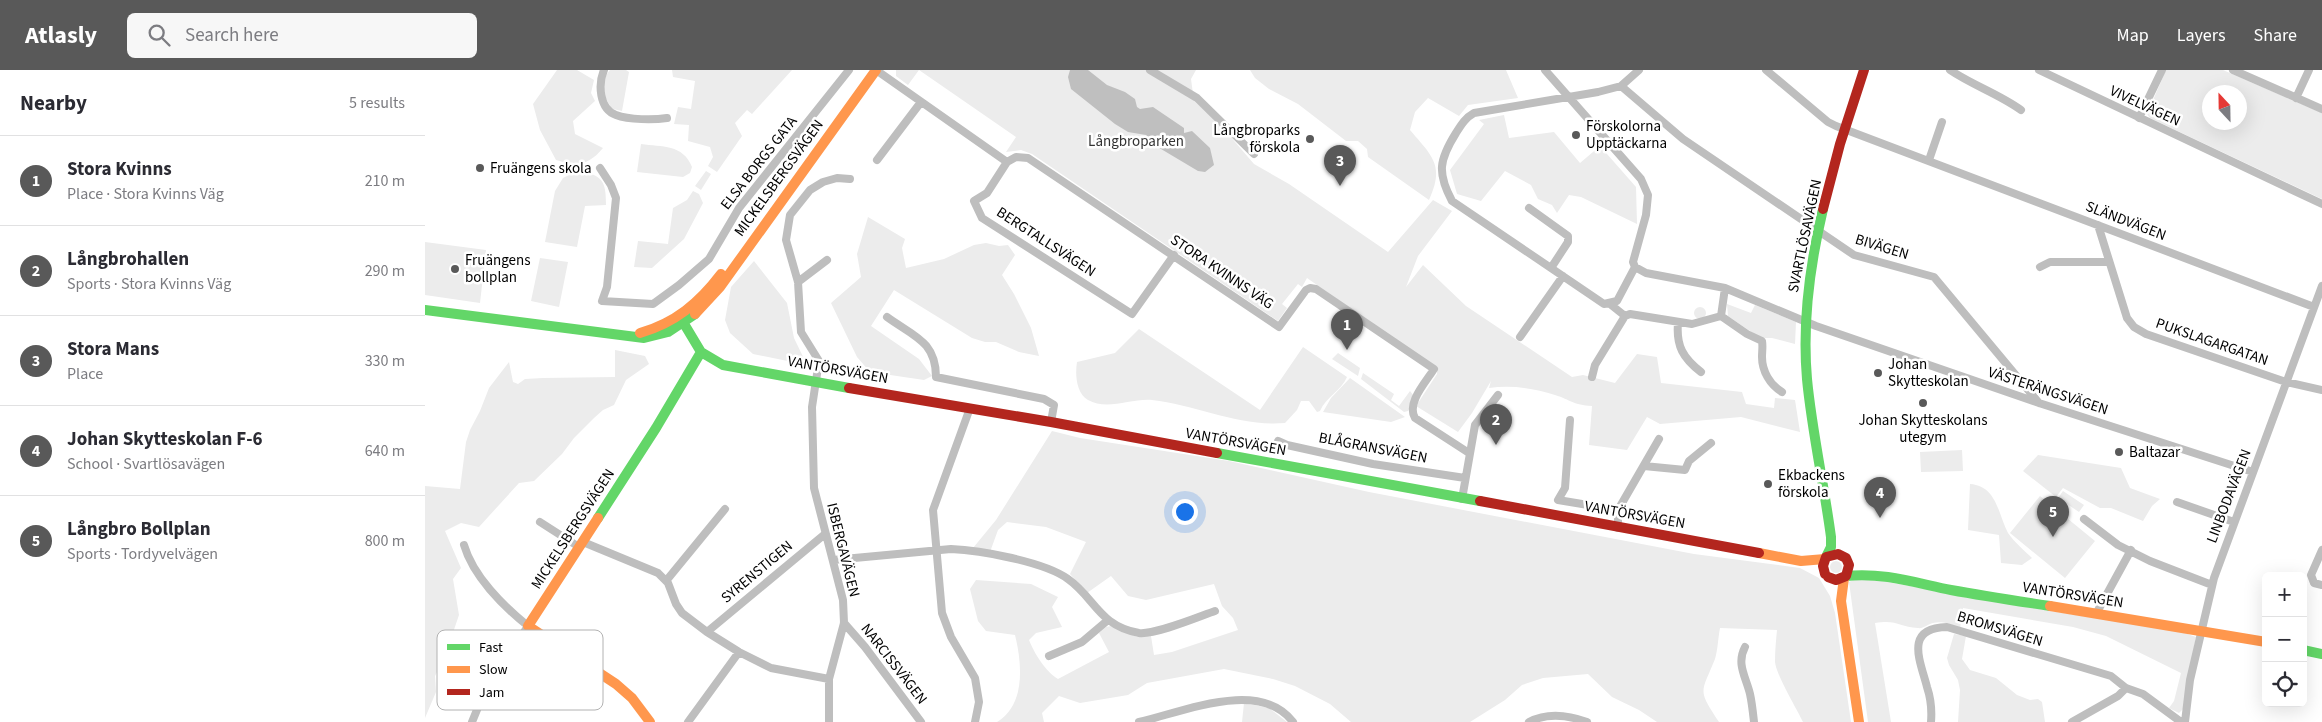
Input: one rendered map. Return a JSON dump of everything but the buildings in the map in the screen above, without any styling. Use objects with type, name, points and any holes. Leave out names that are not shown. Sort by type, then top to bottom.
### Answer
[{"type":"street","points":[[604,70],[601,94],[609,111],[616,116],[653,120],[667,118]]},
{"type":"street","name":"ELSA BORGS GATA","points":[[600,168],[611,185],[615,198],[607,287],[602,301],[653,304],[709,259],[739,208],[849,70]]},
{"type":"street","name":"MICKELSBERGSVÄGEN","points":[[682,321],[717,280],[868,70]]},
{"type":"street","points":[[876,70],[1007,162]]},
{"type":"street","name":"MICKELSBERGSVÄGEN","points":[[682,321],[701,310],[720,287],[876,70]]},
{"type":"street","points":[[1151,70],[1197,98],[1254,154]]},
{"type":"street","points":[[1545,70],[1570,97],[1641,179],[1648,196],[1646,214],[1633,262],[1635,267],[1617,301],[1610,304],[1604,304],[1452,201],[1444,186],[1442,159],[1466,117],[1473,113],[1570,97],[1621,86],[1639,70]]},
{"type":"street","name":"SLÄNDVÄGEN","points":[[1766,70],[1828,122],[1844,129],[2314,307]]},
{"type":"street","name":"SVARTLÖSAVÄGEN","points":[[1825,558],[1831,547],[1831,532],[1809,395],[1805,322],[1818,231],[1844,129],[1865,70]]},
{"type":"street","points":[[1950,70],[1966,81],[2010,102],[2021,110]]},
{"type":"street","name":"VIVELVÄGEN","points":[[2039,70],[2322,204]]},
{"type":"street","points":[[2139,118],[2162,70]]},
{"type":"street","points":[[2233,70],[2322,109]]},
{"type":"street","points":[[2296,98],[2309,70]]},
{"type":"street","name":"BIVÄGEN","points":[[1621,86],[1683,139],[1854,255],[1934,277],[2039,403]]},
{"type":"street","points":[[877,160],[921,102]]},
{"type":"street","points":[[1929,160],[1941,122]]},
{"type":"street","name":"STORA KVINNS VÄG","points":[[1007,162],[1015,157],[1028,158],[1279,327],[1306,290],[1310,288],[1316,289],[1434,370],[1412,405],[1411,412],[1415,418],[1469,453]]},
{"type":"street","name":"BERGTALLSVÄGEN","points":[[1007,162],[987,193],[974,201],[979,214],[1009,236],[1132,314],[1174,255]]},
{"type":"street","name":"ISBERGAVÄGEN","points":[[829,722],[829,679],[844,623],[843,600],[814,488],[812,407],[819,361],[801,332],[799,282],[786,240],[790,215],[810,190],[823,182],[837,178],[850,179]]},
{"type":"street","points":[[1529,208],[1568,236],[1568,242],[1551,268]]},
{"type":"street","name":"PUKSLAGARGATAN","points":[[2098,225],[2127,318],[2134,327],[2146,334],[2286,382],[2322,390]]},
{"type":"street","points":[[799,282],[827,260]]},
{"type":"street","points":[[2041,267],[2049,262],[2109,262]]},
{"type":"street","name":"VÄSTERÄNGSVÄGEN","points":[[1635,267],[1646,273],[1725,288],[1805,322],[2039,403],[2253,472]]},
{"type":"street","points":[[1520,337],[1563,276]]},
{"type":"street","name":"LINBODAVÄGEN","points":[[2185,722],[2190,680],[2212,585],[2322,286]]},
{"type":"street","points":[[1721,316],[1725,288]]},
{"type":"street","points":[[1610,304],[1625,316]]},
{"type":"street","points":[[425,310],[626,336],[682,321],[701,352]]},
{"type":"street","points":[[1592,377],[1595,365],[1625,316],[1630,314],[1678,323],[1701,323],[1721,316]]},
{"type":"street","points":[[1721,316],[1747,334],[1762,341],[1764,368],[1771,383],[1781,392]]},
{"type":"street","points":[[887,317],[931,350],[936,378],[1044,399],[1054,405],[1051,422]]},
{"type":"street","points":[[1678,323],[1679,345],[1686,359],[1701,372]]},
{"type":"street","name":"MICKELSBERGSVÄGEN","points":[[525,630],[656,428],[701,352]]},
{"type":"street","name":"VANTÖRSVÄGEN","points":[[701,352],[723,364],[815,382],[1051,422],[1801,561],[1825,558]]},
{"type":"street","points":[[1461,499],[1475,425],[1498,395]]},
{"type":"street","points":[[970,408],[934,502],[933,510],[942,613],[945,625],[970,668],[979,691],[975,722]]},
{"type":"street","points":[[1569,420],[1565,488],[1558,500],[1619,510]]},
{"type":"street","points":[[1618,528],[1619,510],[1659,439]]},
{"type":"street","name":"BLÅGRANSVÄGEN","points":[[1278,441],[1287,445],[1373,464],[1465,478]]},
{"type":"street","points":[[1644,466],[1685,470],[1689,461],[1711,443]]},
{"type":"street","points":[[2177,502],[2234,522]]},
{"type":"street","points":[[666,581],[725,508]]},
{"type":"street","points":[[2084,519],[2119,545],[2150,561],[2212,585]]},
{"type":"street","points":[[540,522],[581,544],[658,573],[666,581],[675,604],[682,613],[707,632],[739,652],[771,668],[829,679]]},
{"type":"street","name":"SVARTLÖSAVÄGEN","points":[[1831,532],[1836,546],[1847,560]]},
{"type":"street","name":"SYRENSTIGEN","points":[[707,632],[825,534]]},
{"type":"street","points":[[464,545],[468,559],[480,578],[513,614],[534,630]]},
{"type":"street","points":[[833,560],[963,550],[1019,561],[1055,571],[1070,580],[1098,612],[1108,620],[1126,629],[1141,633],[1153,632],[1215,611]]},
{"type":"street","points":[[2096,614],[2131,550]]},
{"type":"street","points":[[2318,584],[2311,574],[2322,550]]},
{"type":"street","points":[[1841,601],[1845,577],[1849,570],[1847,560],[1838,554],[1825,558],[1823,566],[1841,601],[1859,722]]},
{"type":"street","name":"VANTÖRSVÄGEN","points":[[1847,560],[1853,566],[1876,575],[1959,592],[2203,629],[2262,641]]},
{"type":"street","name":"VANTÖRSVÄGEN","points":[[1801,561],[1827,576]]},
{"type":"street","name":"VANTÖRSVÄGEN","points":[[1845,577],[1876,575]]},
{"type":"street","points":[[1827,576],[1836,580],[1845,577]]},
{"type":"street","points":[[1049,656],[1082,642],[1108,620]]},
{"type":"street","name":"NARCISSVÄGEN","points":[[844,623],[865,647],[921,722]]},
{"type":"street","name":"BROMSVÄGEN","points":[[1931,722],[1932,710],[1918,658],[1917,645],[1921,636],[1933,628],[1947,627],[2111,676],[2126,688],[2143,694],[2181,722]]},
{"type":"street","points":[[1745,647],[1741,655],[1741,667],[1749,693],[1754,722]]},
{"type":"street","points":[[2307,651],[2322,654]]},
{"type":"street","points":[[688,722],[739,652]]},
{"type":"street","points":[[603,675],[632,698],[650,722]]},
{"type":"street","points":[[2071,722],[2118,696],[2126,688]]},
{"type":"street","points":[[1139,722],[1221,702],[1254,700],[1277,707],[1293,722]]},
{"type":"street","name":"MICKELSBERGSVÄGEN","points":[[472,722],[477,710]]},
{"type":"street","points":[[1165,716],[1175,722]]},
{"type":"street","points":[[1529,722],[1537,718],[1570,716],[1587,722]]},
{"type":"green space","points":[[557,70],[577,70],[594,80],[591,93],[595,101],[573,121],[575,134],[603,148],[593,158],[582,163],[576,164],[556,160],[540,130],[533,104]]},
{"type":"green space","points":[[610,70],[626,70],[629,72],[622,111],[613,109],[605,95],[605,79]]},
{"type":"green space","points":[[672,70],[792,70],[752,114],[747,110],[735,123],[742,136],[717,172],[708,166],[713,157],[710,147],[688,141],[689,125],[674,124],[678,107],[691,109],[695,81],[673,77]]},
{"type":"green space","points":[[896,70],[919,70],[908,85],[896,76]]},
{"type":"green space","name":"Långbroparken","points":[[919,70],[1196,70],[1191,79],[1194,101],[1217,121],[1254,164],[1289,184],[1388,252],[1433,200],[1452,211],[1418,256],[1406,287],[1423,265],[1466,306],[1572,377],[1583,375],[1615,383],[1637,354],[1657,357],[1661,383],[1742,392],[1746,404],[1774,408],[1775,398],[1795,400],[1800,432],[1741,417],[1660,424],[1647,417],[1627,450],[1589,445],[1592,406],[1531,389],[1514,387],[1489,388],[1491,381],[1458,432],[1416,406],[1437,374],[1437,369],[1307,278],[1302,287],[1298,284],[1282,304],[1287,308],[1278,321],[1032,154],[1021,150],[1006,152],[1016,137]]},
{"type":"green space","points":[[1250,70],[1506,70],[1518,98],[1468,105],[1459,116],[1428,98],[1415,112],[1410,130],[1430,154],[1436,169],[1434,188],[1429,200],[1368,157],[1367,149],[1358,141],[1346,141],[1298,104],[1269,89],[1255,78]]},
{"type":"green space","points":[[2166,70],[2223,70],[2322,113],[2322,199],[2150,118],[2147,114]]},
{"type":"green space","points":[[1504,115],[1509,138],[1554,132],[1580,163],[1600,146],[1636,187],[1637,224],[1581,197],[1569,195],[1557,213],[1552,205],[1538,199],[1531,185],[1505,171],[1481,201],[1457,194],[1450,170],[1484,124],[1479,120]]},
{"type":"green space","points":[[641,144],[677,150],[683,154],[692,167],[690,173],[683,177],[637,172]]},
{"type":"green space","points":[[579,170],[598,177],[602,181],[606,205],[585,206],[577,247],[545,242],[555,191],[563,178]]},
{"type":"green space","points":[[706,171],[711,174],[701,190],[695,186]]},
{"type":"green space","points":[[693,191],[699,194],[703,203],[684,239],[652,268],[634,267],[638,241],[668,244],[673,208],[687,200]]},
{"type":"green space","points":[[868,217],[905,239],[902,248],[906,268],[944,259],[974,245],[986,243],[999,246],[1008,245],[1015,255],[1002,275],[1031,328],[1039,356],[1019,352],[996,342],[985,342],[972,338],[894,290],[871,326],[919,359],[932,376],[924,380],[870,372],[857,357],[831,303],[861,277],[857,254]]},
{"type":"green space","name":"Fruängens bollplan","points":[[425,242],[486,250],[480,303],[425,295]]},
{"type":"green space","points":[[540,258],[568,262],[559,307],[531,301]]},
{"type":"green space","points":[[754,261],[787,303],[794,338],[807,365],[753,354],[730,333],[725,320],[731,287]]},
{"type":"green space","points":[[1727,304],[1751,313],[1755,305],[1796,322],[1795,344],[1772,338],[1760,338],[1728,316]]},
{"type":"green space","points":[[1700,307],[1706,313],[1700,319],[1694,313]]},
{"type":"green space","points":[[1139,329],[1260,410],[1303,347],[1347,377],[1320,411],[1317,412],[1309,401],[1301,401],[1297,410],[1285,423],[1251,422],[1152,400],[1103,404],[1095,403],[1084,397],[1076,377],[1077,362],[1115,353]]},
{"type":"green space","points":[[615,350],[645,356],[649,364],[626,380],[614,405],[603,410],[594,418],[574,438],[562,454],[534,481],[519,483],[479,527],[461,523],[445,531],[461,568],[453,579],[459,615],[454,630],[437,630],[436,692],[425,718],[425,486],[460,489],[466,442],[470,430],[489,388],[509,362],[513,382],[518,384],[525,379],[615,377]]},
{"type":"green space","points":[[1338,353],[1360,368],[1358,376],[1332,359]]},
{"type":"green space","points":[[1363,373],[1394,394],[1391,400],[1399,406],[1410,391],[1414,396],[1408,411],[1404,412],[1361,379]]},
{"type":"green space","points":[[1350,378],[1405,417],[1391,422],[1323,412],[1331,398]]},
{"type":"green space","points":[[1052,431],[1080,438],[1229,461],[1369,492],[1694,554],[1800,568],[1819,578],[1830,596],[1835,613],[1851,722],[1803,722],[1776,667],[1777,630],[1720,628],[1715,659],[1703,691],[1707,703],[1719,722],[1657,722],[1639,710],[1612,697],[1588,674],[1543,678],[1522,685],[1505,700],[1470,722],[1351,722],[1330,704],[1295,686],[1273,679],[1224,669],[1147,683],[1128,695],[1080,703],[1059,696],[1042,713],[1044,722],[997,722],[1006,715],[1013,705],[1017,694],[1020,670],[1019,658],[1015,635],[986,631],[978,621],[970,589],[976,580],[1031,584],[1058,597],[1052,607],[1062,627],[1036,633],[1029,640],[1041,662],[1058,679],[1109,652],[1099,633],[1106,627],[1111,626],[1137,637],[1151,636],[1154,655],[1172,652],[1238,630],[1233,618],[1222,606],[1214,584],[1146,600],[1128,596],[1111,576],[1087,593],[1070,574],[1086,542],[1046,527],[1007,522],[998,530],[990,552],[973,548],[996,520]]},
{"type":"green space","points":[[1962,450],[1963,471],[1921,472],[1920,452]]},
{"type":"green space","points":[[2038,455],[2121,468],[2130,488],[2160,499],[2152,506],[2143,521],[2111,508],[2100,508],[2063,488],[2056,497],[2023,471]]},
{"type":"green space","points":[[1970,484],[1979,486],[1991,495],[2008,533],[2032,558],[2022,565],[2001,563],[1999,535],[1968,530]]},
{"type":"green space","points":[[2063,491],[2084,505],[2079,512],[2058,498]]},
{"type":"green space","points":[[2040,496],[2095,541],[2065,578],[2010,533]]},
{"type":"green space","points":[[1834,561],[1838,561],[1842,567],[1838,573],[1834,573],[1830,569],[1830,565]]},
{"type":"green space","points":[[1859,577],[2050,611],[2179,631],[2196,637],[2183,709],[2179,713],[2169,708],[2174,701],[2181,673],[2106,636],[2073,627],[1963,608],[1960,629],[1940,622],[1920,628],[1888,622],[1875,623],[1891,722],[1868,722],[1849,582]]},
{"type":"green space","points":[[1954,634],[1966,636],[1962,659],[1970,670],[1996,678],[2017,695],[2030,700],[2038,699],[2042,702],[2045,722],[1958,722],[1960,690],[1958,680],[1947,658]]},
{"type":"green space","points":[[1244,703],[1269,708],[1287,722],[1242,722]]},
{"type":"shaded area","points":[[1070,70],[1088,70],[1107,85],[1125,92],[1135,99],[1137,107],[1140,109],[1153,107],[1184,128],[1184,133],[1192,131],[1210,148],[1214,165],[1205,172],[1198,171],[1156,146],[1146,135],[1128,132],[1115,124],[1071,89],[1068,77]]},
{"type":"traffic: fast","points":[[1823,209],[1808,293],[1806,358],[1812,419],[1831,537],[1831,547],[1826,557]]},
{"type":"traffic: fast","points":[[425,310],[644,338],[668,332],[695,314]]},
{"type":"traffic: fast","points":[[680,317],[701,352],[723,365],[849,388]]},
{"type":"traffic: fast","points":[[598,518],[656,428],[701,352]]},
{"type":"traffic: fast","points":[[1217,453],[1480,501]]},
{"type":"traffic: fast","points":[[1846,576],[1886,577],[2050,606]]},
{"type":"traffic: fast","points":[[2307,651],[2322,654]]},
{"type":"traffic: slow","points":[[695,314],[720,287],[876,70]]},
{"type":"traffic: slow","points":[[640,333],[664,324],[685,311],[704,294],[721,274]]},
{"type":"traffic: slow","points":[[534,630],[528,626],[598,518]]},
{"type":"traffic: slow","points":[[1759,553],[1801,561],[1825,559]]},
{"type":"traffic: slow","points":[[1844,578],[1841,601],[1859,722]]},
{"type":"traffic: slow","points":[[2050,606],[2262,641]]},
{"type":"traffic: slow","points":[[603,675],[632,698],[650,722]]},
{"type":"traffic: jam","points":[[1823,209],[1840,144],[1864,70]]},
{"type":"traffic: jam","points":[[849,388],[1051,422],[1217,453]]},
{"type":"traffic: jam","points":[[1480,501],[1759,553]]},
{"type":"traffic: jam","points":[[1825,574],[1823,566],[1826,557],[1838,554],[1846,558],[1849,565],[1846,576],[1836,580],[1828,577]]},
{"type":"place","name":"Förskolorna Upptäckarna","points":[[1576,135]]},
{"type":"place","name":"Långbroparks förskola","points":[[1310,139]]},
{"type":"place","name":"Fruängens skola","points":[[480,168]]},
{"type":"place","name":"Stora Mans","points":[[1340,186]]},
{"type":"place","name":"Fruängens bollplan","points":[[455,269]]},
{"type":"place","name":"Stora Kvinns","points":[[1347,350]]},
{"type":"place","name":"Johan Skytteskolan","points":[[1878,373]]},
{"type":"place","name":"Johan Skytteskolans utegym","points":[[1923,403]]},
{"type":"place","name":"Långbrohallen","points":[[1496,445]]},
{"type":"place","name":"Baltazar","points":[[2119,452]]},
{"type":"place","name":"Ekbackens förskola","points":[[1768,484]]},
{"type":"place","name":"Johan Skytteskolan F-6","points":[[1880,518]]},
{"type":"place","name":"Långbro Bollplan","points":[[2053,537]]}]
